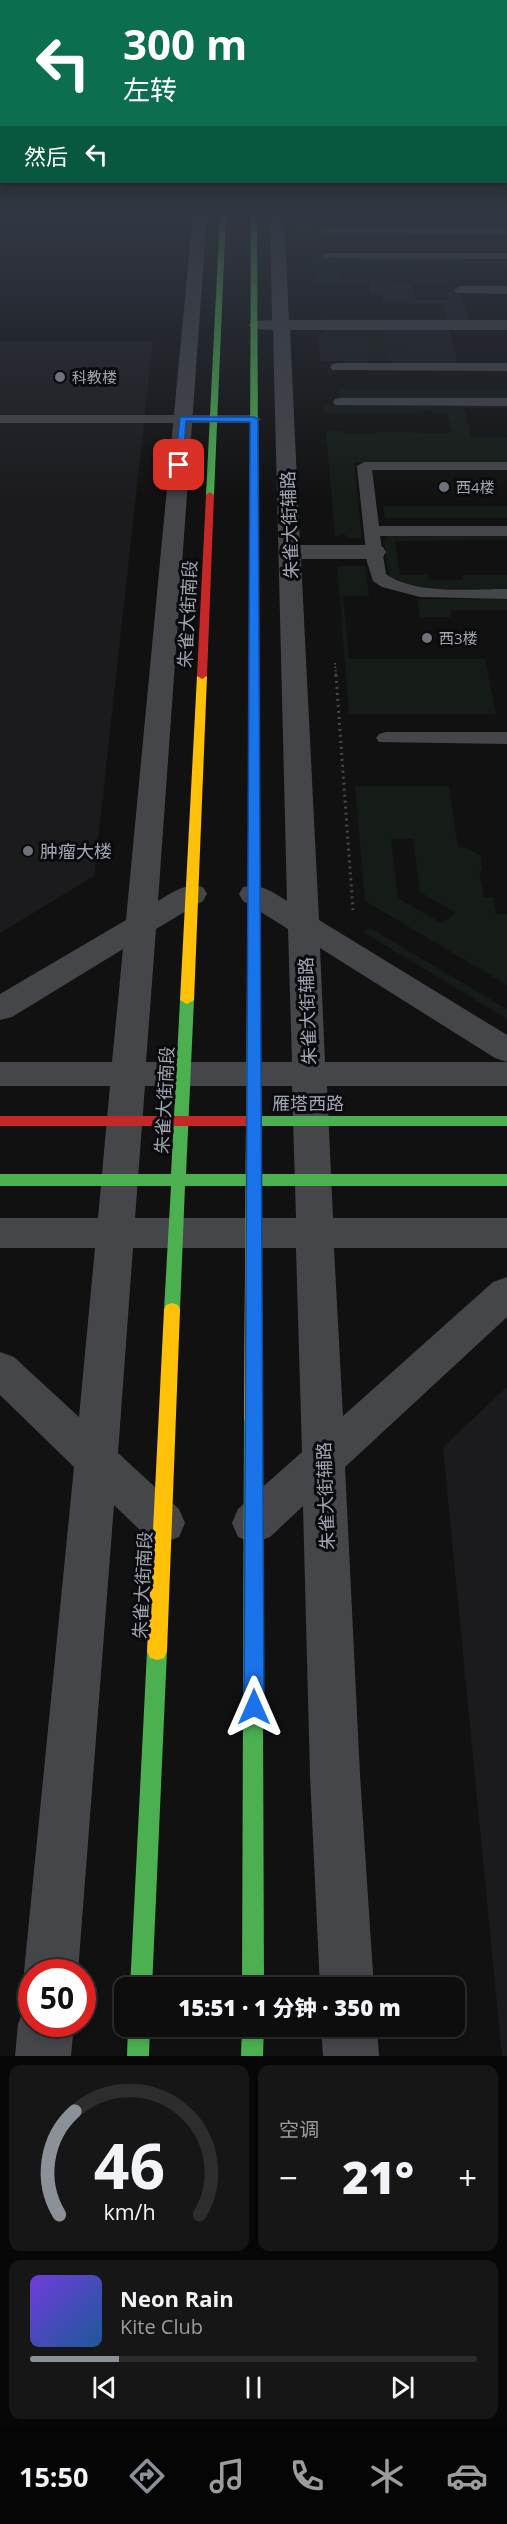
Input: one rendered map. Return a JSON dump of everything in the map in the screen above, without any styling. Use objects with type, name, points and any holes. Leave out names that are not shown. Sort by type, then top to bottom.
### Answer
[{"type":"main road","name":"朱雀大街南段","points":[[142,1977],[192,894],[198,419],[211,310]]},
{"type":"main road","points":[[253,1977],[254,419],[268,325],[266,310]]},
{"type":"main road","name":"雁塔西路","points":[[0,1121],[507,1121]]},
{"type":"main road","points":[[0,1180],[507,1180]]},
{"type":"main road","points":[[138,2056],[139,2037]]},
{"type":"main road","points":[[252,2037],[252,2056]]},
{"type":"street","points":[[52,1959],[141,925],[198,419],[199,310]]},
{"type":"street","name":"朱雀大街辅路","points":[[269,310],[268,325],[290,552],[335,1775],[346,1977]]},
{"type":"street","points":[[268,325],[507,325]]},
{"type":"street","points":[[290,552],[373,542]]},
{"type":"street","points":[[0,1009],[192,894]]},
{"type":"street","points":[[254,894],[507,1050]]},
{"type":"street","points":[[0,1074],[507,1074]]},
{"type":"street","points":[[0,1233],[507,1233]]},
{"type":"street","points":[[254,1523],[507,1293]]},
{"type":"street","points":[[0,1369],[163,1523]]},
{"type":"street","points":[[43,2056],[45,2037]]},
{"type":"street","points":[[350,2037],[351,2056]]},
{"type":"lane","points":[[337,367],[507,367]]},
{"type":"lane","points":[[340,402],[507,402]]},
{"type":"lane","points":[[0,419],[254,419]]},
{"type":"lane","points":[[507,466],[364,466],[377,575],[386,584],[437,593],[507,594]]},
{"type":"lane","points":[[373,542],[507,531]]},
{"type":"lane","points":[[386,738],[507,738]]},
{"type":"path","points":[[335,657],[353,912]]},
{"type":"shaded area","points":[[444,310],[466,310],[469,322],[447,322],[457,361],[320,361],[318,336],[325,334],[323,319],[446,319]]},
{"type":"shaded area","points":[[324,330],[382,330],[385,345],[407,345],[408,351],[386,351],[387,361],[372,361],[368,334],[325,334]]},
{"type":"shaded area","points":[[0,341],[153,341],[94,876],[0,933]]},
{"type":"shaded area","points":[[339,389],[507,389],[507,398],[340,398]]},
{"type":"shaded area","points":[[324,405],[507,405],[507,408],[464,408],[471,437],[507,437],[507,462],[354,462],[362,538],[351,538],[343,534],[335,538],[326,431],[342,431],[343,434],[452,433],[447,413],[418,411],[418,413],[324,413]]},
{"type":"shaded area","points":[[383,506],[507,506],[507,518],[385,518]]},
{"type":"shaded area","points":[[388,536],[507,536],[507,540],[395,541],[400,575],[428,575],[429,580],[463,580],[463,575],[507,575],[507,589],[446,590],[401,582],[389,576],[384,542]]},
{"type":"shaded area","points":[[337,566],[365,566],[369,596],[343,596],[349,659],[485,659],[496,714],[349,714]]},
{"type":"shaded area","points":[[417,599],[507,599],[507,610],[451,610],[451,617],[420,617]]},
{"type":"shaded area","points":[[355,786],[449,786],[458,847],[468,848],[480,855],[482,870],[479,870],[484,897],[493,897],[496,914],[507,914],[507,985],[365,901]],"holes":[[[391,839],[413,839],[420,892],[456,913],[441,923],[398,898]]]},
{"type":"shaded area","points":[[370,928],[507,1009],[507,1019],[363,932]]},
{"type":"shaded area","points":[[507,1387],[507,2056],[502,2056],[443,1447]]},
{"type":"traffic: fast","points":[[210,495],[219,310]]},
{"type":"traffic: fast","points":[[254,310],[254,452]]},
{"type":"traffic: fast","points":[[253,1129],[254,709]]},
{"type":"traffic: fast","points":[[172,1310],[187,1000]]},
{"type":"traffic: fast","points":[[243,1121],[507,1121]]},
{"type":"traffic: fast","points":[[0,1180],[507,1180]]},
{"type":"traffic: fast","points":[[253,1420],[253,1977]]},
{"type":"traffic: fast","points":[[142,1977],[157,1651]]},
{"type":"traffic: fast","points":[[138,2056],[139,2037]]},
{"type":"traffic: fast","points":[[252,2056],[253,2037]]},
{"type":"traffic: slow","points":[[254,452],[254,709]]},
{"type":"traffic: slow","points":[[187,1000],[202,676]]},
{"type":"traffic: slow","points":[[253,1129],[253,1420]]},
{"type":"traffic: slow","points":[[157,1651],[172,1310]]},
{"type":"traffic: jam","points":[[202,676],[210,495]]},
{"type":"traffic: jam","points":[[0,1121],[243,1121]]},
{"type":"place","name":"科教楼","points":[[60,377]]},
{"type":"place","name":"西4楼","points":[[444,487]]},
{"type":"place","name":"西3楼","points":[[427,638]]},
{"type":"place","name":"肿瘤大楼","points":[[28,851]]},
{"type":"route","points":[[179,465],[183,419],[254,419],[254,1707]]}]
